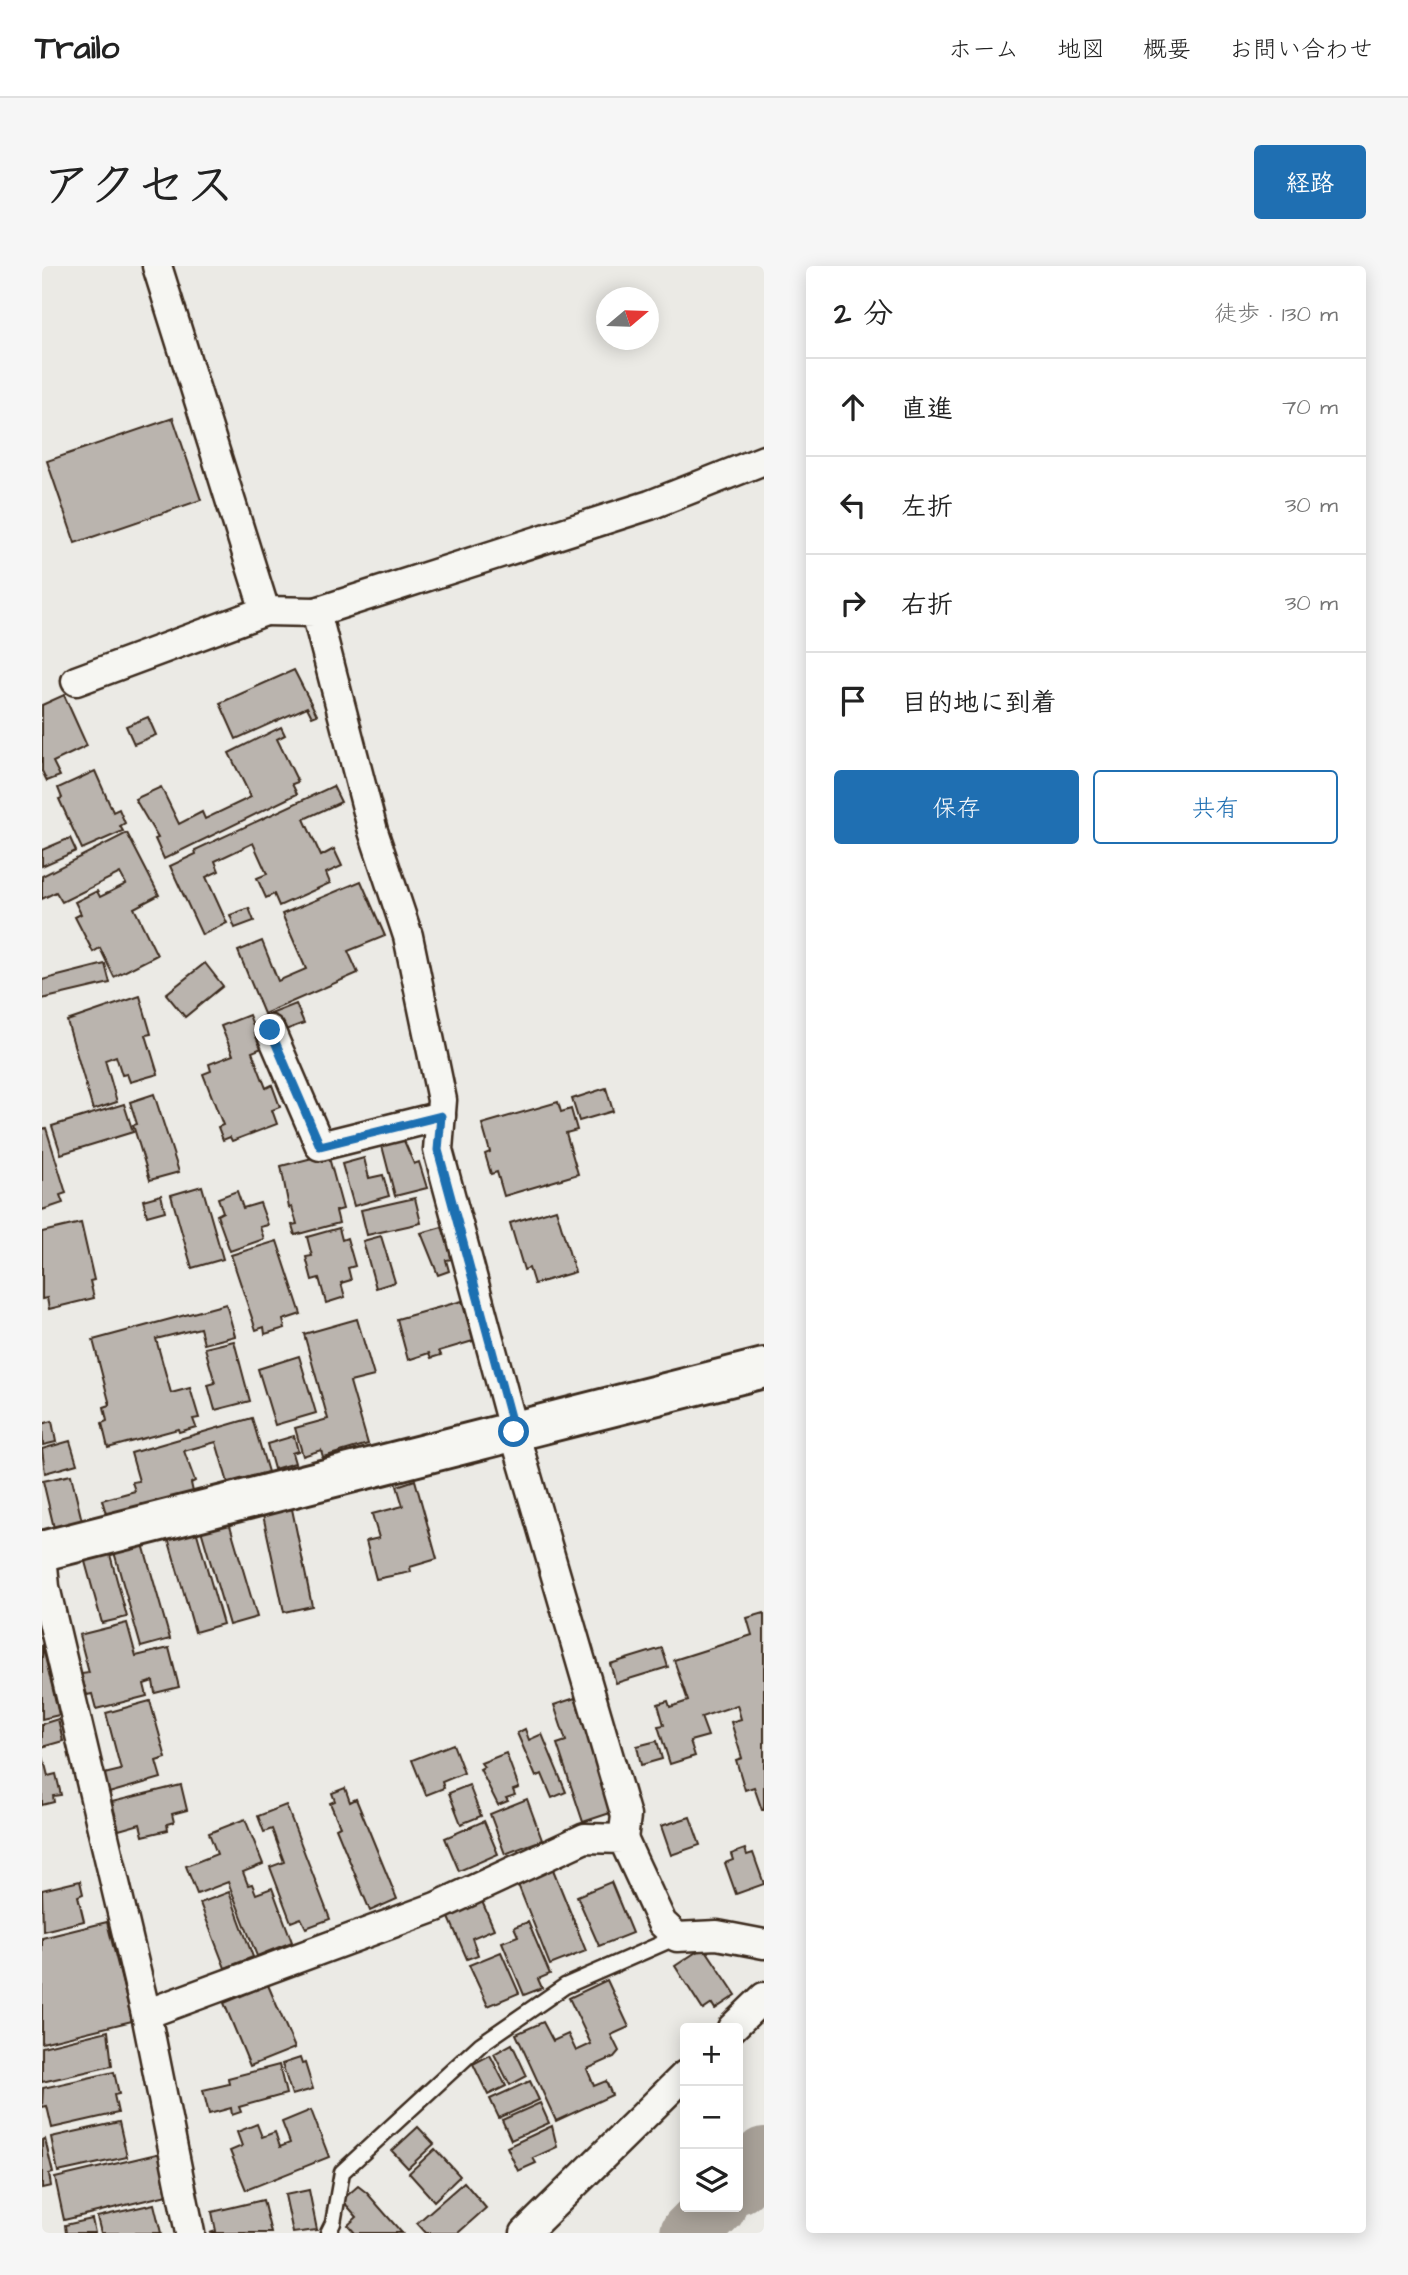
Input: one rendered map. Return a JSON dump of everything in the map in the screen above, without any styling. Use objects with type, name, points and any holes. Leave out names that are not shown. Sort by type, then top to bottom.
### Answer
[{"type":"street","points":[[157,266],[265,611]]},
{"type":"street","points":[[76,681],[265,611],[316,612],[650,505],[764,460]]},
{"type":"street","points":[[316,612],[373,831],[408,936],[442,1100],[438,1150],[514,1432],[626,1816],[623,1839],[662,1923],[677,1937],[717,1935],[764,1944]]},
{"type":"street","points":[[270,1030],[320,1146],[441,1116]]},
{"type":"street","points":[[190,2233],[146,2014],[48,1600],[42,1553],[764,1368]]},
{"type":"street","points":[[146,2014],[436,1908],[585,1838],[623,1839]]},
{"type":"street","points":[[737,2023],[764,1997]]},
{"type":"street","points":[[525,2233],[680,2080]]},
{"type":"lane","points":[[328,2233],[333,2223],[342,2172],[481,2044],[565,1986],[677,1937]]},
{"type":"building","points":[[173,418],[201,500],[75,543],[47,461]]},
{"type":"building","points":[[294,670],[317,715],[312,717],[307,707],[236,739],[220,703]]},
{"type":"building","points":[[64,695],[87,746],[53,762],[60,776],[47,781],[42,771],[42,705]]},
{"type":"building","points":[[148,717],[156,735],[134,744],[126,726]]},
{"type":"building","points":[[281,727],[285,735],[277,739],[298,782],[292,784],[297,794],[164,859],[155,839],[158,838],[135,799],[161,787],[179,824],[202,812],[205,819],[251,797],[229,753]]},
{"type":"building","points":[[95,771],[113,812],[119,809],[125,823],[120,826],[123,831],[82,849],[59,799],[62,798],[58,788]]},
{"type":"building","points":[[333,786],[341,802],[304,819],[321,856],[334,849],[342,866],[326,873],[330,883],[279,906],[274,894],[266,898],[257,878],[267,874],[253,843],[215,861],[219,871],[206,877],[227,923],[202,935],[170,866],[196,854],[195,850]]},
{"type":"building","points":[[127,833],[159,895],[134,908],[157,955],[114,977],[100,948],[93,952],[75,917],[81,914],[75,902],[97,891],[100,897],[126,884],[120,873],[62,902],[56,892],[42,899],[42,876]]},
{"type":"building","points":[[70,838],[76,851],[42,866],[42,850]]},
{"type":"building","points":[[361,881],[385,936],[348,951],[358,973],[264,1014],[238,951],[262,941],[278,981],[306,969],[282,914]]},
{"type":"building","points":[[249,908],[254,921],[235,928],[230,915]]},
{"type":"building","points":[[205,963],[223,986],[185,1017],[166,994]]},
{"type":"building","points":[[105,964],[110,983],[42,999],[42,980]]},
{"type":"building","points":[[140,996],[151,1034],[146,1035],[158,1074],[130,1082],[127,1074],[122,1075],[116,1056],[105,1060],[117,1102],[93,1110],[67,1021]]},
{"type":"building","points":[[296,1004],[304,1023],[275,1034],[268,1015]]},
{"type":"building","points":[[249,1015],[262,1048],[252,1052],[266,1088],[272,1085],[280,1107],[272,1110],[277,1124],[232,1141],[230,1137],[223,1140],[218,1127],[223,1125],[203,1074],[211,1071],[209,1064],[233,1055],[221,1026]]},
{"type":"building","points":[[606,1088],[613,1111],[579,1121],[572,1099]]},
{"type":"building","points":[[154,1094],[179,1172],[150,1180],[133,1125],[137,1124],[130,1102]]},
{"type":"building","points":[[558,1102],[561,1112],[571,1109],[577,1130],[566,1133],[578,1174],[504,1196],[497,1172],[491,1174],[485,1154],[490,1152],[482,1124]]},
{"type":"building","points":[[124,1104],[133,1132],[61,1154],[52,1126]]},
{"type":"building","points":[[46,1128],[66,1193],[60,1195],[63,1203],[42,1210],[42,1129]]},
{"type":"building","points":[[402,1136],[414,1164],[419,1162],[427,1188],[395,1196],[381,1142]]},
{"type":"building","points":[[328,1154],[343,1209],[336,1211],[339,1223],[295,1235],[292,1225],[297,1224],[292,1207],[289,1208],[281,1166]]},
{"type":"building","points":[[364,1158],[369,1178],[383,1175],[389,1196],[354,1206],[342,1164]]},
{"type":"building","points":[[202,1186],[223,1259],[192,1268],[171,1195]]},
{"type":"building","points":[[237,1191],[243,1208],[260,1203],[268,1225],[260,1227],[264,1239],[230,1251],[217,1215],[223,1212],[218,1198]]},
{"type":"building","points":[[161,1195],[165,1211],[147,1216],[143,1200]]},
{"type":"building","points":[[415,1198],[421,1223],[367,1235],[361,1210]]},
{"type":"building","points":[[556,1209],[575,1272],[534,1284],[529,1268],[524,1270],[510,1223]]},
{"type":"building","points":[[81,1223],[94,1280],[90,1281],[94,1298],[49,1309],[47,1298],[42,1299],[42,1232]]},
{"type":"building","points":[[442,1227],[453,1259],[446,1260],[449,1271],[438,1275],[421,1233]]},
{"type":"building","points":[[339,1228],[342,1240],[347,1238],[355,1266],[348,1268],[351,1280],[341,1283],[345,1297],[326,1303],[319,1278],[312,1280],[306,1257],[312,1256],[307,1237]]},
{"type":"building","points":[[381,1236],[395,1282],[376,1288],[363,1241]]},
{"type":"building","points":[[277,1241],[301,1314],[283,1320],[285,1328],[265,1334],[264,1327],[256,1330],[231,1255]]},
{"type":"building","points":[[462,1301],[473,1341],[439,1351],[441,1355],[431,1358],[429,1353],[408,1360],[397,1319]]},
{"type":"building","points":[[226,1304],[235,1336],[204,1344],[200,1328],[156,1339],[171,1393],[190,1388],[199,1418],[193,1419],[196,1427],[179,1432],[178,1429],[108,1448],[102,1423],[107,1421],[104,1407],[110,1405],[93,1340]]},
{"type":"building","points":[[357,1319],[374,1376],[350,1382],[368,1444],[323,1457],[321,1450],[303,1456],[295,1428],[328,1419],[304,1334]]},
{"type":"building","points":[[234,1341],[250,1401],[215,1410],[208,1385],[215,1383],[205,1348]]},
{"type":"building","points":[[299,1356],[316,1413],[275,1425],[258,1369]]},
{"type":"building","points":[[252,1418],[268,1472],[228,1483],[216,1442],[184,1451],[195,1481],[191,1483],[193,1492],[107,1517],[102,1500],[135,1491],[132,1482],[139,1481],[131,1453]]},
{"type":"building","points":[[52,1421],[56,1442],[43,1445],[42,1424]]},
{"type":"building","points":[[294,1436],[298,1451],[292,1453],[295,1463],[274,1469],[267,1444]]},
{"type":"building","points":[[70,1441],[77,1464],[45,1473],[42,1449]]},
{"type":"building","points":[[71,1475],[82,1521],[54,1528],[43,1481]]},
{"type":"building","points":[[415,1480],[437,1559],[410,1567],[411,1572],[376,1579],[366,1541],[379,1538],[372,1514],[403,1506],[397,1486]]},
{"type":"building","points":[[292,1509],[312,1606],[284,1612],[263,1515]]},
{"type":"building","points":[[229,1522],[257,1617],[229,1625],[201,1530]]},
{"type":"building","points":[[196,1530],[223,1624],[195,1632],[168,1538]]},
{"type":"building","points":[[143,1544],[170,1639],[141,1647],[114,1552]]},
{"type":"building","points":[[109,1551],[127,1617],[102,1623],[84,1558]]},
{"type":"building","points":[[764,1613],[762,1810],[754,1787],[745,1790],[736,1760],[742,1758],[731,1722],[741,1719],[737,1705],[701,1717],[708,1736],[690,1741],[695,1756],[670,1764],[658,1726],[664,1725],[658,1704],[668,1701],[670,1707],[688,1701],[674,1660],[752,1635],[747,1618]]},
{"type":"building","points":[[127,1623],[136,1656],[169,1648],[179,1687],[155,1693],[153,1681],[144,1684],[147,1696],[96,1709],[92,1694],[87,1695],[81,1674],[89,1673],[79,1635]]},
{"type":"building","points":[[42,1644],[59,1715],[42,1719]]},
{"type":"building","points":[[662,1648],[668,1667],[616,1683],[610,1664]]},
{"type":"building","points":[[575,1698],[613,1812],[583,1822],[557,1744],[566,1741],[554,1705]]},
{"type":"building","points":[[150,1701],[166,1758],[156,1761],[161,1778],[109,1793],[104,1774],[121,1770],[106,1713]]},
{"type":"building","points":[[58,1719],[63,1741],[42,1747],[42,1724]]},
{"type":"building","points":[[525,1729],[529,1740],[542,1734],[566,1792],[552,1798],[542,1774],[536,1777],[517,1733]]},
{"type":"building","points":[[657,1741],[662,1759],[641,1765],[637,1746]]},
{"type":"building","points":[[453,1744],[464,1773],[442,1782],[444,1788],[426,1795],[412,1760]]},
{"type":"building","points":[[42,1752],[48,1776],[56,1774],[61,1795],[53,1796],[54,1802],[42,1805]]},
{"type":"building","points":[[506,1753],[519,1788],[513,1790],[515,1795],[506,1798],[508,1801],[498,1805],[480,1769],[484,1767],[481,1763]]},
{"type":"building","points":[[181,1785],[187,1810],[172,1814],[174,1822],[167,1824],[168,1830],[143,1836],[140,1824],[119,1830],[112,1802]]},
{"type":"building","points":[[469,1785],[481,1816],[461,1824],[449,1793]]},
{"type":"building","points":[[345,1788],[350,1802],[356,1799],[397,1899],[370,1911],[336,1828],[340,1826],[330,1803],[335,1801],[332,1793]]},
{"type":"building","points":[[527,1799],[542,1840],[505,1854],[490,1814]]},
{"type":"building","points":[[286,1805],[330,1919],[306,1928],[301,1918],[291,1922],[270,1867],[284,1862],[272,1829],[264,1832],[258,1816]]},
{"type":"building","points":[[690,1817],[700,1845],[671,1855],[661,1826]]},
{"type":"building","points":[[245,1819],[263,1864],[243,1872],[248,1885],[252,1884],[256,1894],[272,1888],[292,1942],[257,1956],[228,1882],[197,1894],[186,1866],[217,1854],[209,1833]]},
{"type":"building","points":[[484,1821],[498,1854],[459,1871],[445,1838]]},
{"type":"building","points":[[745,1849],[747,1855],[753,1853],[764,1884],[736,1894],[725,1863],[733,1860],[731,1854]]},
{"type":"building","points":[[552,1867],[586,1951],[550,1965],[517,1882]]},
{"type":"building","points":[[80,1881],[83,1894],[78,1896],[84,1921],[43,1931],[42,1890]]},
{"type":"building","points":[[611,1882],[632,1933],[599,1946],[577,1896]]},
{"type":"building","points":[[229,1892],[253,1957],[225,1968],[200,1903]]},
{"type":"building","points":[[481,1899],[494,1929],[472,1938],[478,1955],[467,1959],[447,1913]]},
{"type":"building","points":[[107,1922],[132,2021],[42,2043],[42,1938]]},
{"type":"building","points":[[528,1922],[550,1974],[538,1979],[542,1988],[524,1995],[502,1942],[518,1936],[514,1927]]},
{"type":"building","points":[[704,1947],[736,1995],[715,2009],[712,2004],[703,2010],[675,1966]]},
{"type":"building","points":[[501,1952],[519,1993],[488,2006],[469,1965]]},
{"type":"building","points":[[607,1980],[629,2027],[611,2035],[619,2051],[614,2057],[587,2069],[594,2086],[606,2081],[612,2095],[556,2121],[516,2034],[543,2022],[553,2041],[568,2034],[576,2051],[591,2044],[569,1998]]},
{"type":"building","points":[[268,1985],[295,2048],[250,2066],[224,2003]]},
{"type":"building","points":[[108,2031],[112,2066],[42,2082],[42,2047]]},
{"type":"building","points":[[512,2044],[527,2076],[510,2085],[494,2054]]},
{"type":"building","points":[[490,2055],[506,2086],[488,2095],[473,2064]]},
{"type":"building","points":[[300,2058],[302,2064],[305,2063],[313,2089],[292,2095],[282,2064]]},
{"type":"building","points":[[279,2065],[286,2094],[239,2107],[241,2112],[232,2115],[231,2108],[209,2114],[203,2090],[229,2084],[228,2078]]},
{"type":"building","points":[[114,2072],[119,2094],[114,2095],[118,2113],[52,2128],[47,2106],[42,2107],[43,2088]]},
{"type":"building","points":[[530,2081],[539,2100],[499,2118],[490,2099]]},
{"type":"building","points":[[540,2103],[549,2123],[511,2140],[502,2120]]},
{"type":"building","points":[[311,2110],[329,2157],[246,2190],[230,2151],[242,2146],[237,2132],[257,2124],[262,2137],[275,2132],[280,2147],[290,2143],[282,2122]]},
{"type":"building","points":[[119,2122],[127,2157],[58,2172],[51,2137]]},
{"type":"building","points":[[552,2126],[557,2147],[533,2158],[536,2163],[518,2171],[507,2147]]},
{"type":"building","points":[[418,2127],[434,2144],[408,2168],[392,2151]]},
{"type":"building","points":[[45,2139],[53,2173],[49,2174],[51,2186],[42,2188],[42,2140]]},
{"type":"building","points":[[435,2149],[460,2176],[434,2201],[409,2173]]},
{"type":"building","points":[[161,2153],[171,2194],[64,2220],[55,2178]]},
{"type":"building","points":[[464,2182],[486,2208],[458,2233],[426,2233],[417,2223]]},
{"type":"building","points":[[358,2186],[402,2233],[355,2233],[348,2225],[357,2217],[342,2200]]},
{"type":"building","points":[[309,2190],[317,2230],[293,2233],[285,2195]]},
{"type":"building","points":[[263,2200],[271,2233],[210,2233],[216,2231],[212,2212]]},
{"type":"building","points":[[154,2204],[161,2233],[101,2233],[97,2217]]},
{"type":"building","points":[[92,2219],[95,2233],[66,2233],[65,2225]]},
{"type":"waterway","points":[[743,2179],[764,2157]]},
{"type":"waterway","points":[[690,2233],[711,2212]]},
{"type":"route","points":[[270,1030],[320,1146],[441,1116],[438,1150],[514,1432]]}]
